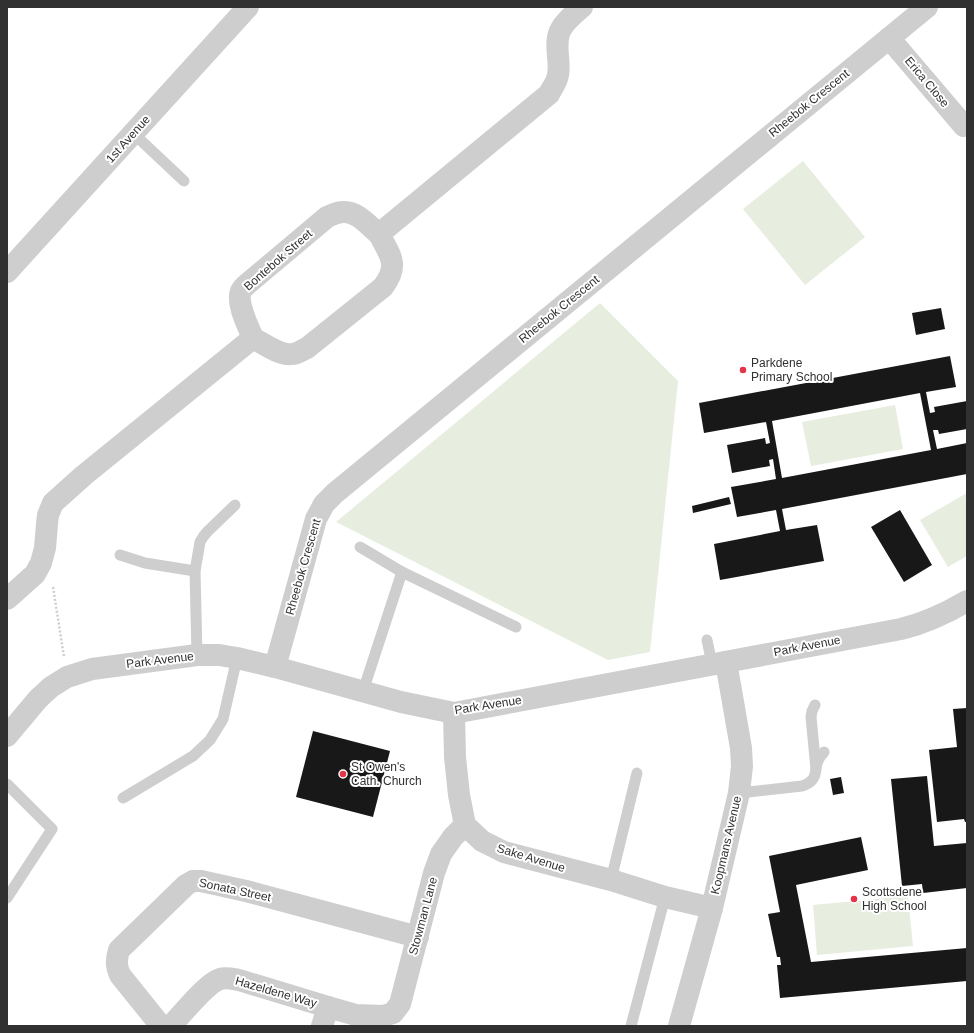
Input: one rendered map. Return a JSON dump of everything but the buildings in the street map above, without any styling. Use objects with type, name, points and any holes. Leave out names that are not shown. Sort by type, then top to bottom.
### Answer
[{"type":"street","name":"1st Avenue","points":[[7,272],[248,7]]},
{"type":"street","points":[[7,599],[34,574],[41,563],[45,548],[48,515],[53,503],[83,476],[253,338],[284,354],[298,352],[307,348],[383,287],[390,278],[392,267],[391,256],[378,234],[549,94],[558,75],[558,41],[560,31],[565,21],[582,7]]},
{"type":"street","name":"Rheebok Crescent","points":[[275,667],[316,519],[324,504],[334,492],[927,7]]},
{"type":"street","name":"Erica Close","points":[[889,38],[964,126]]},
{"type":"street","name":"Bontebok Street","points":[[253,338],[242,310],[240,292],[245,286],[327,217],[344,212],[355,214],[378,234]]},
{"type":"street","name":"Park Avenue","points":[[7,736],[38,699],[51,687],[67,677],[92,669],[197,655],[219,655],[275,667],[401,702],[454,713],[917,625],[932,620],[967,602]]},
{"type":"street","name":"Koopmans Avenue","points":[[679,1026],[712,908],[739,793],[742,766],[741,748],[719,663]]},
{"type":"street","points":[[454,713],[455,757],[459,795],[465,825]]},
{"type":"street","name":"Sake Avenue","points":[[465,825],[482,841],[504,852],[611,880],[665,897],[712,908]]},
{"type":"street","name":"Stowman Lane","points":[[393,1013],[400,1004],[434,873],[441,854],[453,837],[465,825]]},
{"type":"street","name":"Sonata Street","points":[[161,1026],[120,975],[116,966],[116,959],[119,950],[186,885],[193,882],[201,881],[246,891],[418,936]]},
{"type":"street","name":"Hazeldene Way","points":[[171,1026],[210,985],[221,979],[230,978],[239,980],[325,1017],[356,1015],[383,1016],[393,1013]]},
{"type":"lane","points":[[133,133],[184,181]]},
{"type":"lane","points":[[197,655],[196,571],[200,542],[203,537],[235,505]]},
{"type":"lane","points":[[360,547],[402,572],[516,627]]},
{"type":"lane","points":[[120,555],[145,563],[196,571]]},
{"type":"lane","points":[[363,691],[402,572]]},
{"type":"lane","points":[[707,640],[719,663]]},
{"type":"lane","points":[[123,798],[193,756],[210,740],[222,719],[237,658]]},
{"type":"lane","points":[[815,705],[811,717],[816,768]]},
{"type":"lane","points":[[739,793],[802,786],[808,784],[813,780],[817,762],[824,752]]},
{"type":"lane","points":[[611,880],[637,773]]},
{"type":"lane","points":[[7,784],[52,829],[7,898]]},
{"type":"lane","points":[[631,1026],[665,897]]},
{"type":"path","points":[[41,563],[52,582],[67,677]]},
{"type":"shaded area","points":[[803,161],[865,237],[805,285],[743,209]]},
{"type":"shaded area","points":[[600,303],[678,381],[650,652],[608,660],[336,522]]},
{"type":"shaded area","points":[[895,405],[903,449],[811,466],[802,422]]},
{"type":"shaded area","points":[[967,493],[967,556],[948,567],[920,520]]},
{"type":"shaded area","points":[[908,896],[913,946],[817,955],[813,905]]},
{"type":"place","name":"Parkdene Primary School","points":[[743,370]]},
{"type":"place","name":"St Owen's Cath. Church","points":[[343,774]]},
{"type":"place","name":"Scottsdene High School","points":[[854,899]]}]
